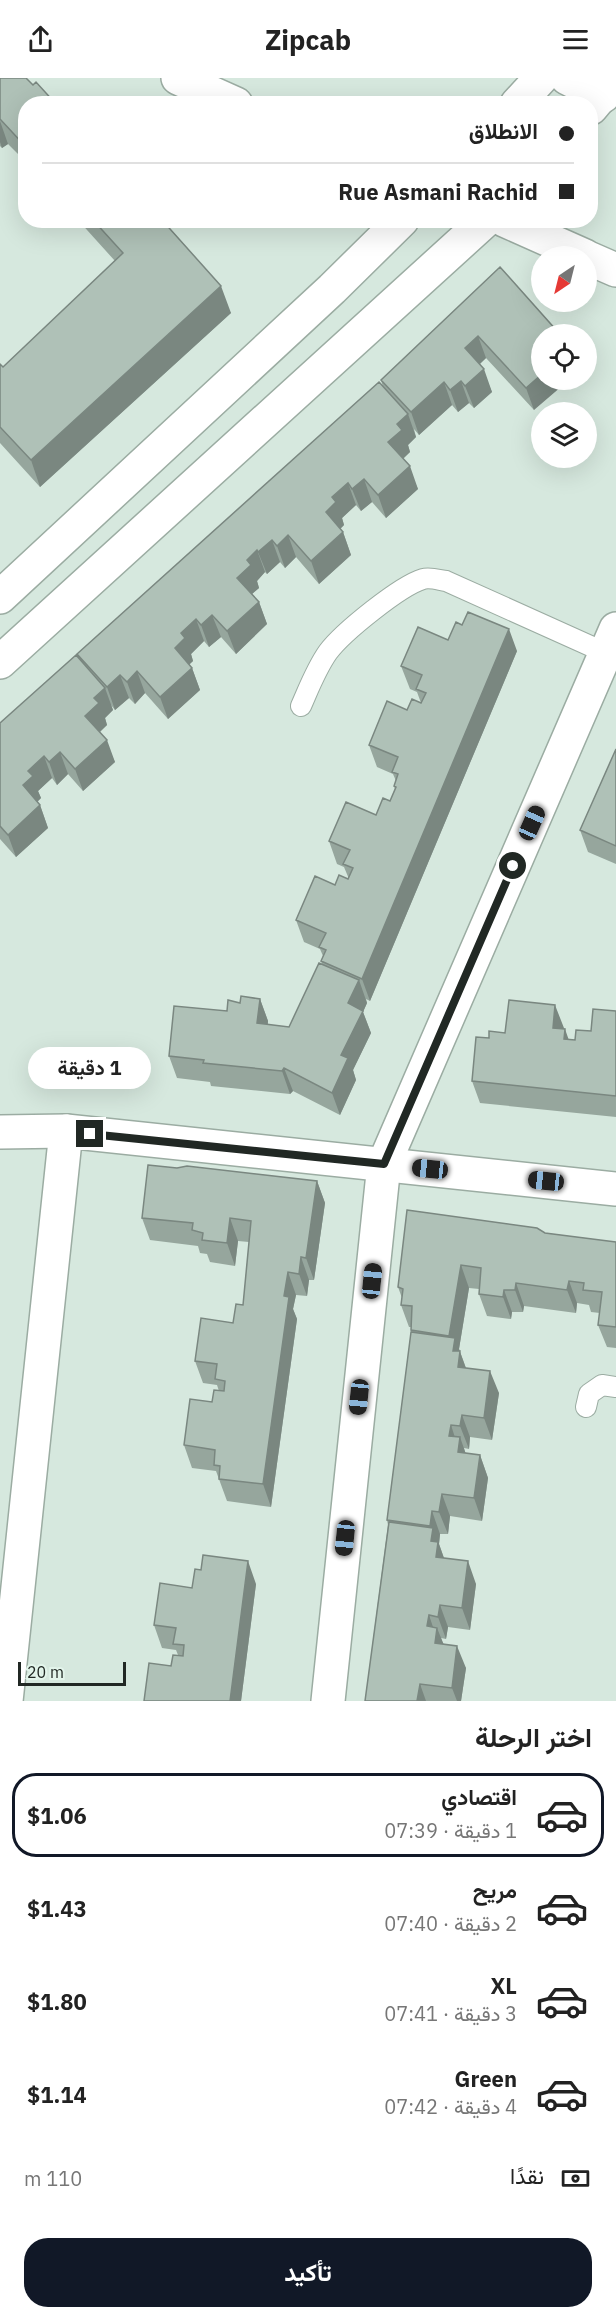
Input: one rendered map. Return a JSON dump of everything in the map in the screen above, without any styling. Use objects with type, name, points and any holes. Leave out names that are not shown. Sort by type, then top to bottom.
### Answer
[{"type":"street","points":[[178,78],[218,96]]},
{"type":"street","points":[[524,96],[541,78]]},
{"type":"street","points":[[567,78],[603,94]]},
{"type":"street","points":[[0,597],[332,289],[394,228]]},
{"type":"street","points":[[0,662],[477,228]]},
{"type":"street","points":[[522,228],[562,246]]},
{"type":"street","points":[[597,262],[616,270]]},
{"type":"street","points":[[328,1701],[384,1164],[611,641]]},
{"type":"street","points":[[6,1701],[5,1657],[66,1131]]},
{"type":"street","points":[[0,1132],[66,1131],[616,1189]]},
{"type":"lane","points":[[301,706],[318,668],[343,636],[407,586],[426,578],[446,581],[611,641]]},
{"type":"lane","points":[[586,1407],[589,1394],[602,1385],[616,1387]]},
{"type":"building","points":[[0,78],[26,78],[33,85],[36,82],[49,96],[18,96],[18,138],[0,119]]},
{"type":"building","points":[[100,228],[169,228],[221,286],[31,460],[0,427],[0,364],[3,367],[123,253]]},
{"type":"building","points":[[500,267],[531,302],[531,312],[540,312],[551,324],[531,324],[531,384],[526,388],[478,336],[465,348],[484,369],[465,386],[461,381],[450,390],[444,382],[411,412],[381,380]]},
{"type":"building","points":[[379,382],[408,414],[397,424],[402,430],[388,442],[410,466],[378,495],[364,479],[352,489],[348,483],[332,497],[336,502],[326,512],[343,532],[311,561],[288,535],[277,546],[272,540],[258,552],[257,550],[247,560],[251,565],[237,578],[259,602],[227,631],[212,615],[201,625],[196,619],[181,633],[185,638],[175,648],[192,668],[160,697],[137,671],[127,682],[120,675],[107,687],[77,654]]},
{"type":"building","points":[[468,612],[509,629],[362,979],[321,961],[326,950],[319,947],[326,933],[296,920],[315,876],[335,885],[339,875],[348,879],[353,868],[343,864],[350,850],[329,841],[346,802],[376,815],[383,798],[390,801],[396,787],[394,786],[398,774],[392,772],[398,757],[369,745],[387,701],[407,710],[412,699],[421,703],[426,693],[416,689],[422,675],[401,666],[418,627],[448,640],[456,622],[462,625]]},
{"type":"building","points":[[76,655],[105,688],[94,698],[99,703],[85,716],[107,740],[75,769],[60,752],[49,762],[44,756],[28,771],[33,776],[23,785],[40,805],[8,835],[0,826],[0,723]]},
{"type":"building","points":[[616,749],[616,846],[580,830]]},
{"type":"building","points":[[319,963],[359,980],[348,1003],[363,1011],[341,1055],[348,1058],[332,1093],[284,1068],[282,1071],[203,1063],[204,1060],[169,1056],[174,1006],[227,1011],[228,1000],[240,1003],[241,996],[260,999],[257,1023],[289,1027]]},
{"type":"building","points":[[509,1000],[555,1005],[553,1028],[565,1029],[564,1039],[575,1040],[576,1030],[591,1031],[593,1009],[616,1011],[616,1096],[472,1081],[476,1037],[489,1038],[489,1031],[505,1033]]},
{"type":"building","points":[[148,1165],[177,1168],[187,1166],[317,1181],[306,1258],[301,1257],[299,1274],[288,1272],[284,1296],[289,1297],[263,1484],[219,1479],[220,1466],[214,1465],[215,1450],[184,1445],[190,1399],[212,1402],[214,1390],[224,1391],[225,1381],[215,1379],[217,1364],[195,1361],[201,1318],[233,1323],[236,1304],[243,1305],[251,1221],[230,1218],[227,1243],[202,1240],[203,1233],[192,1230],[193,1223],[142,1218]]},
{"type":"building","points":[[407,1210],[537,1228],[545,1233],[616,1242],[616,1327],[598,1325],[602,1292],[583,1290],[584,1283],[569,1281],[567,1290],[516,1283],[515,1290],[504,1290],[503,1297],[479,1294],[481,1268],[461,1265],[449,1336],[411,1330],[412,1306],[401,1305],[403,1289],[398,1287]]},
{"type":"building","points":[[411,1332],[455,1338],[453,1351],[460,1351],[458,1367],[490,1371],[484,1418],[462,1415],[460,1426],[451,1425],[449,1436],[460,1437],[458,1452],[480,1455],[474,1498],[442,1494],[439,1512],[432,1511],[430,1526],[387,1520]]},
{"type":"building","points":[[389,1522],[433,1528],[431,1541],[438,1542],[436,1557],[468,1561],[462,1608],[440,1605],[438,1617],[429,1615],[427,1626],[437,1628],[435,1643],[457,1646],[452,1688],[420,1684],[417,1701],[365,1701]]},
{"type":"building","points":[[203,1555],[248,1561],[230,1701],[144,1701],[149,1663],[171,1666],[173,1655],[183,1656],[184,1645],[173,1644],[176,1628],[154,1625],[160,1583],[192,1588],[195,1569],[201,1570]]},
{"type":"route","points":[[90,1134],[384,1164],[513,866]]}]
